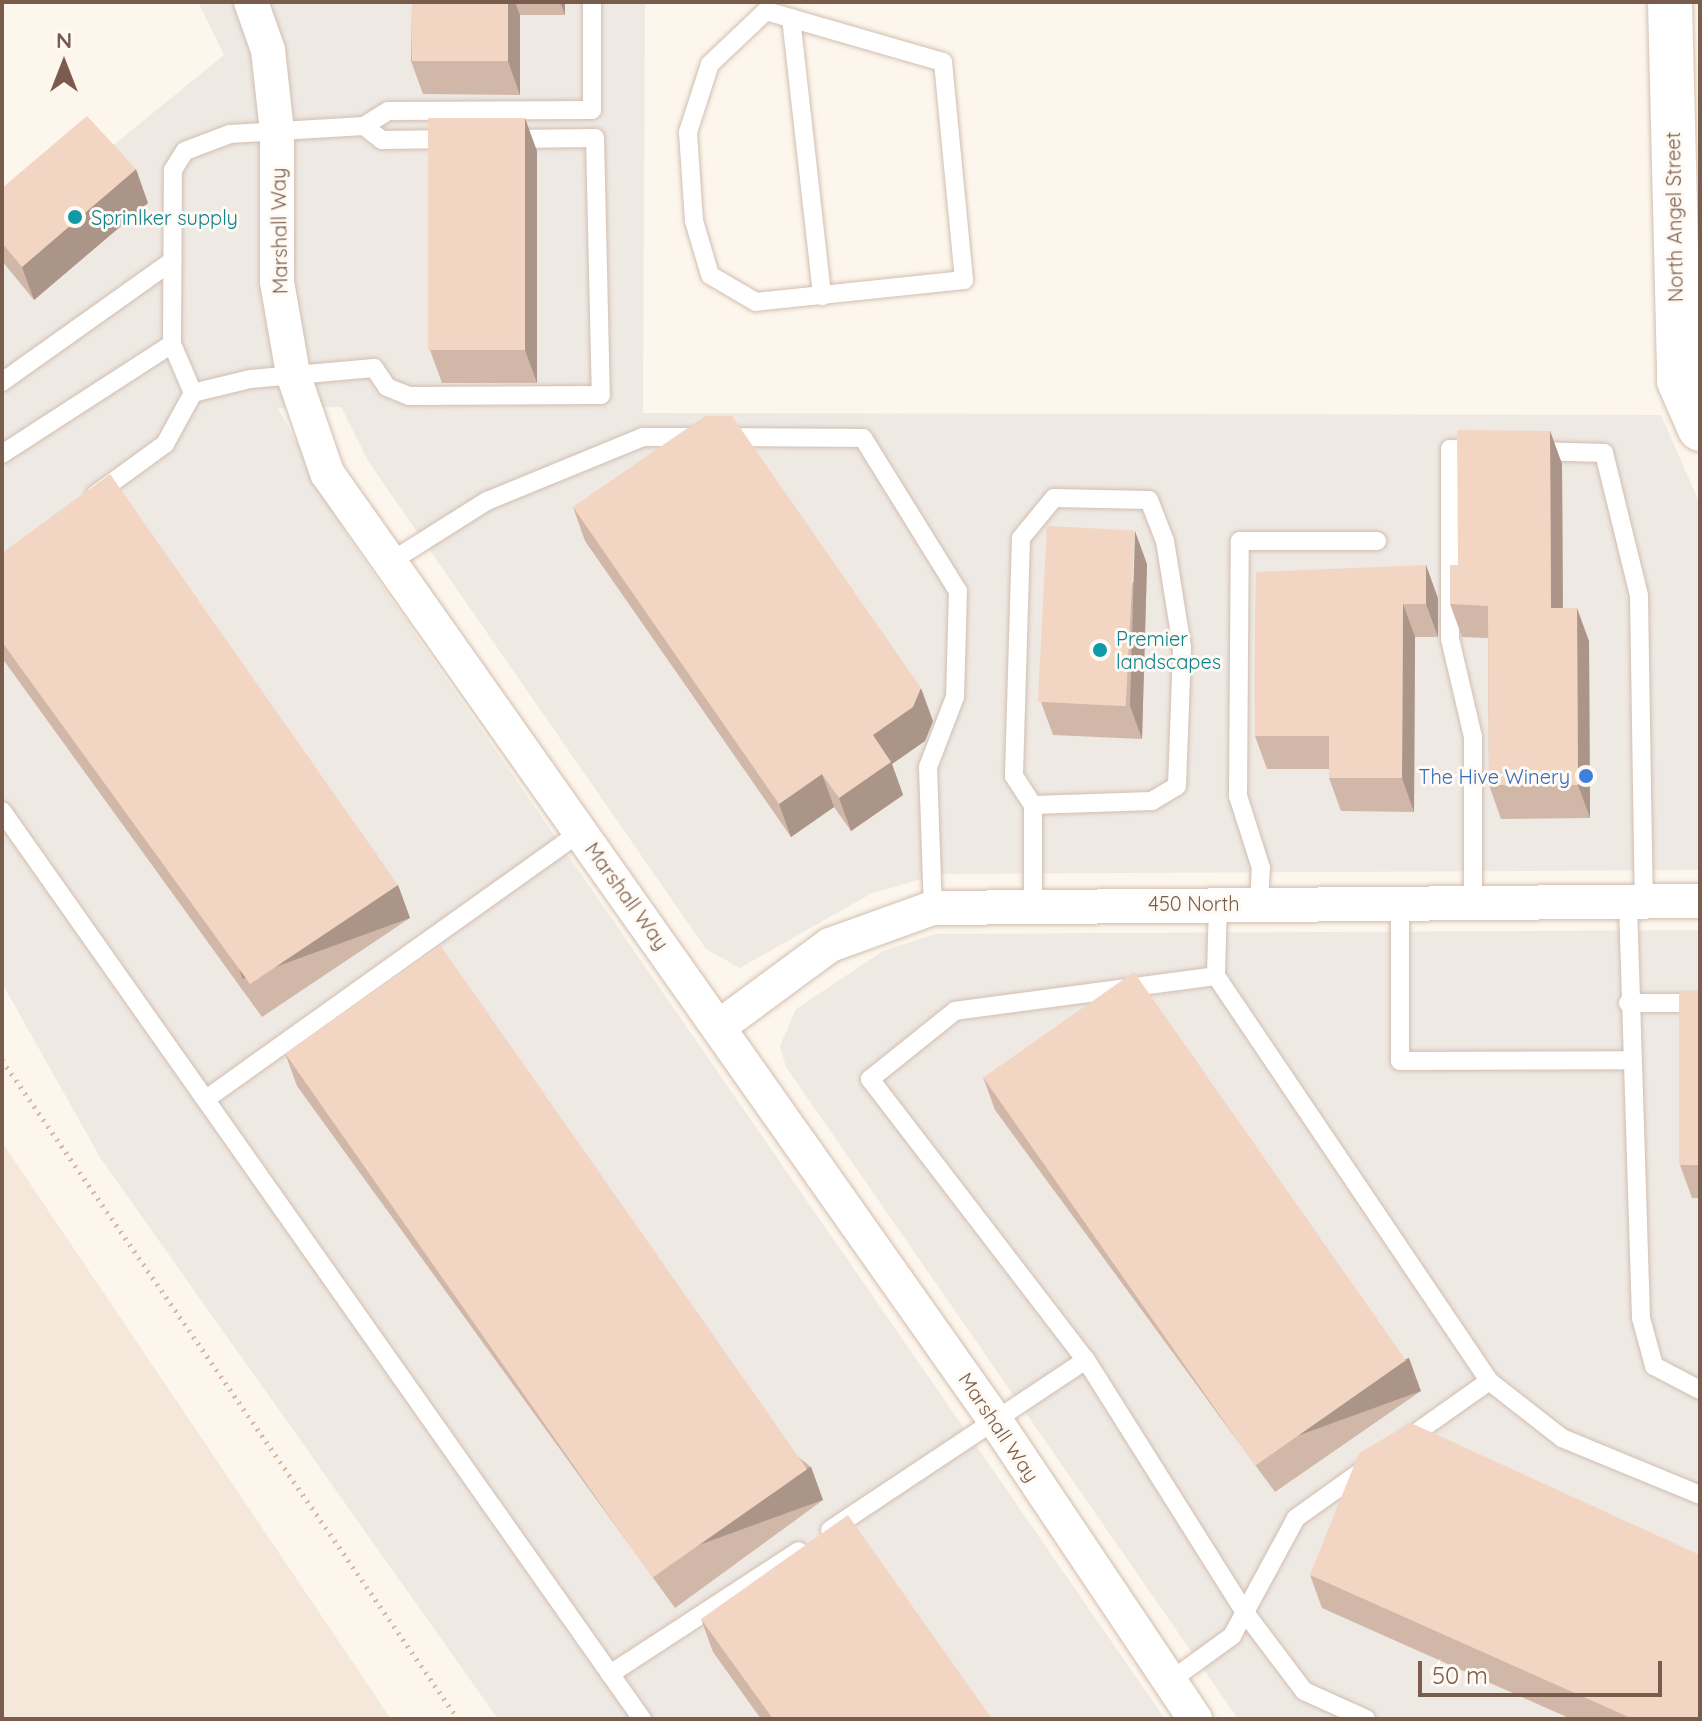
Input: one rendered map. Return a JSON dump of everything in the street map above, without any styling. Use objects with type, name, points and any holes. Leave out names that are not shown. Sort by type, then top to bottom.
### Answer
[{"type":"street","name":"Marshall Way","points":[[251,2],[268,50],[277,132],[277,282],[293,374],[327,473],[720,1026],[997,1423],[1195,1719]]},
{"type":"street","name":"North Angel Street","points":[[1670,2],[1675,291],[1695,408]]},
{"type":"street","name":"450 North","points":[[720,1026],[830,945],[933,908],[1033,902],[1636,904],[1700,901]]},
{"type":"lane","points":[[193,393],[172,344],[173,170],[185,151],[230,134],[364,126],[388,111],[592,110],[592,2]]},
{"type":"lane","points":[[765,7],[791,18],[943,62],[964,280],[756,302],[710,275],[694,221],[688,132],[710,64],[765,7]]},
{"type":"lane","points":[[791,18],[822,296]]},
{"type":"lane","points":[[193,393],[293,374],[374,368],[387,387],[409,396],[601,395],[595,138],[382,140],[364,126]]},
{"type":"lane","points":[[2,382],[172,261]]},
{"type":"lane","points":[[2,454],[172,344]]},
{"type":"lane","points":[[77,507],[165,444],[193,393]]},
{"type":"lane","points":[[390,562],[487,501],[643,437],[863,438],[958,591],[955,697],[928,767],[933,908]]},
{"type":"lane","points":[[1473,904],[1473,737],[1450,639],[1450,449],[1604,453],[1639,596],[1636,904],[1628,1003],[1641,1318],[1654,1366],[1700,1390]]},
{"type":"lane","points":[[1033,805],[1152,801],[1177,786],[1182,647],[1165,541],[1149,500],[1054,498],[1021,538],[1014,776],[1033,805],[1033,902]]},
{"type":"lane","points":[[1259,903],[1261,868],[1238,796],[1240,541],[1377,541]]},
{"type":"lane","points":[[2,811],[642,1719]]},
{"type":"lane","points":[[206,1099],[580,832]]},
{"type":"lane","points":[[1218,903],[1216,976],[1489,1381],[1562,1438],[1700,1495]]},
{"type":"lane","points":[[1400,904],[1400,1061],[1630,1060]]},
{"type":"lane","points":[[1216,976],[955,1011],[870,1079],[1086,1360],[1246,1614],[1304,1691],[1366,1719]]},
{"type":"lane","points":[[1628,1003],[1700,1003]]},
{"type":"lane","points":[[610,1674],[997,1423],[1086,1360]]},
{"type":"lane","points":[[1170,1681],[1232,1636],[1296,1518],[1489,1381]]},
{"type":"path","points":[[2,1060],[458,1719]]},
{"type":"shaded area","points":[[198,2],[645,2],[643,413],[1661,415],[1700,504],[1700,870],[940,874],[872,893],[740,968],[706,949],[368,461],[341,407],[278,408],[346,534],[1165,1719],[498,1719],[101,1159],[2,983],[2,236],[224,55]]},
{"type":"shaded area","points":[[1700,930],[1700,1719],[1238,1719],[786,1067],[780,1046],[796,1009],[883,951],[935,934]]},
{"type":"shaded area","points":[[2,1142],[391,1719],[2,1719]]},
{"type":"building","points":[[412,2],[508,2],[508,61],[412,61]]},
{"type":"building","points":[[87,116],[136,169],[22,267],[2,243],[2,188]]},
{"type":"building","points":[[428,118],[525,118],[525,350],[428,350]]},
{"type":"building","points":[[705,416],[732,416],[921,688],[913,707],[873,735],[891,762],[839,798],[822,774],[779,804],[573,507]]},
{"type":"building","points":[[1457,430],[1550,431],[1551,608],[1577,608],[1578,785],[1489,785],[1488,606],[1450,604],[1450,565],[1458,565]]},
{"type":"building","points":[[110,474],[398,885],[250,984],[2,642],[2,553]]},
{"type":"building","name":"Premier landscapes","points":[[1047,526],[1135,531],[1126,706],[1038,702]]},
{"type":"building","points":[[1426,565],[1426,604],[1403,604],[1402,778],[1329,778],[1329,736],[1255,736],[1256,572]]},
{"type":"building","points":[[440,945],[807,1469],[652,1578],[285,1053]]},
{"type":"building","points":[[1134,972],[1406,1360],[1255,1466],[983,1078]]},
{"type":"building","points":[[1679,992],[1700,992],[1700,1165],[1679,1165]]},
{"type":"building","points":[[1411,1423],[1700,1555],[1700,1719],[1633,1719],[1310,1575],[1359,1453]]},
{"type":"building","points":[[848,1515],[992,1719],[773,1719],[701,1619]]},
{"type":"place","name":"Sprinlker supply","points":[[75,217]]},
{"type":"place","name":"Premier landscapes","points":[[1100,650]]},
{"type":"place","name":"The Hive Winery","points":[[1586,776]]}]
